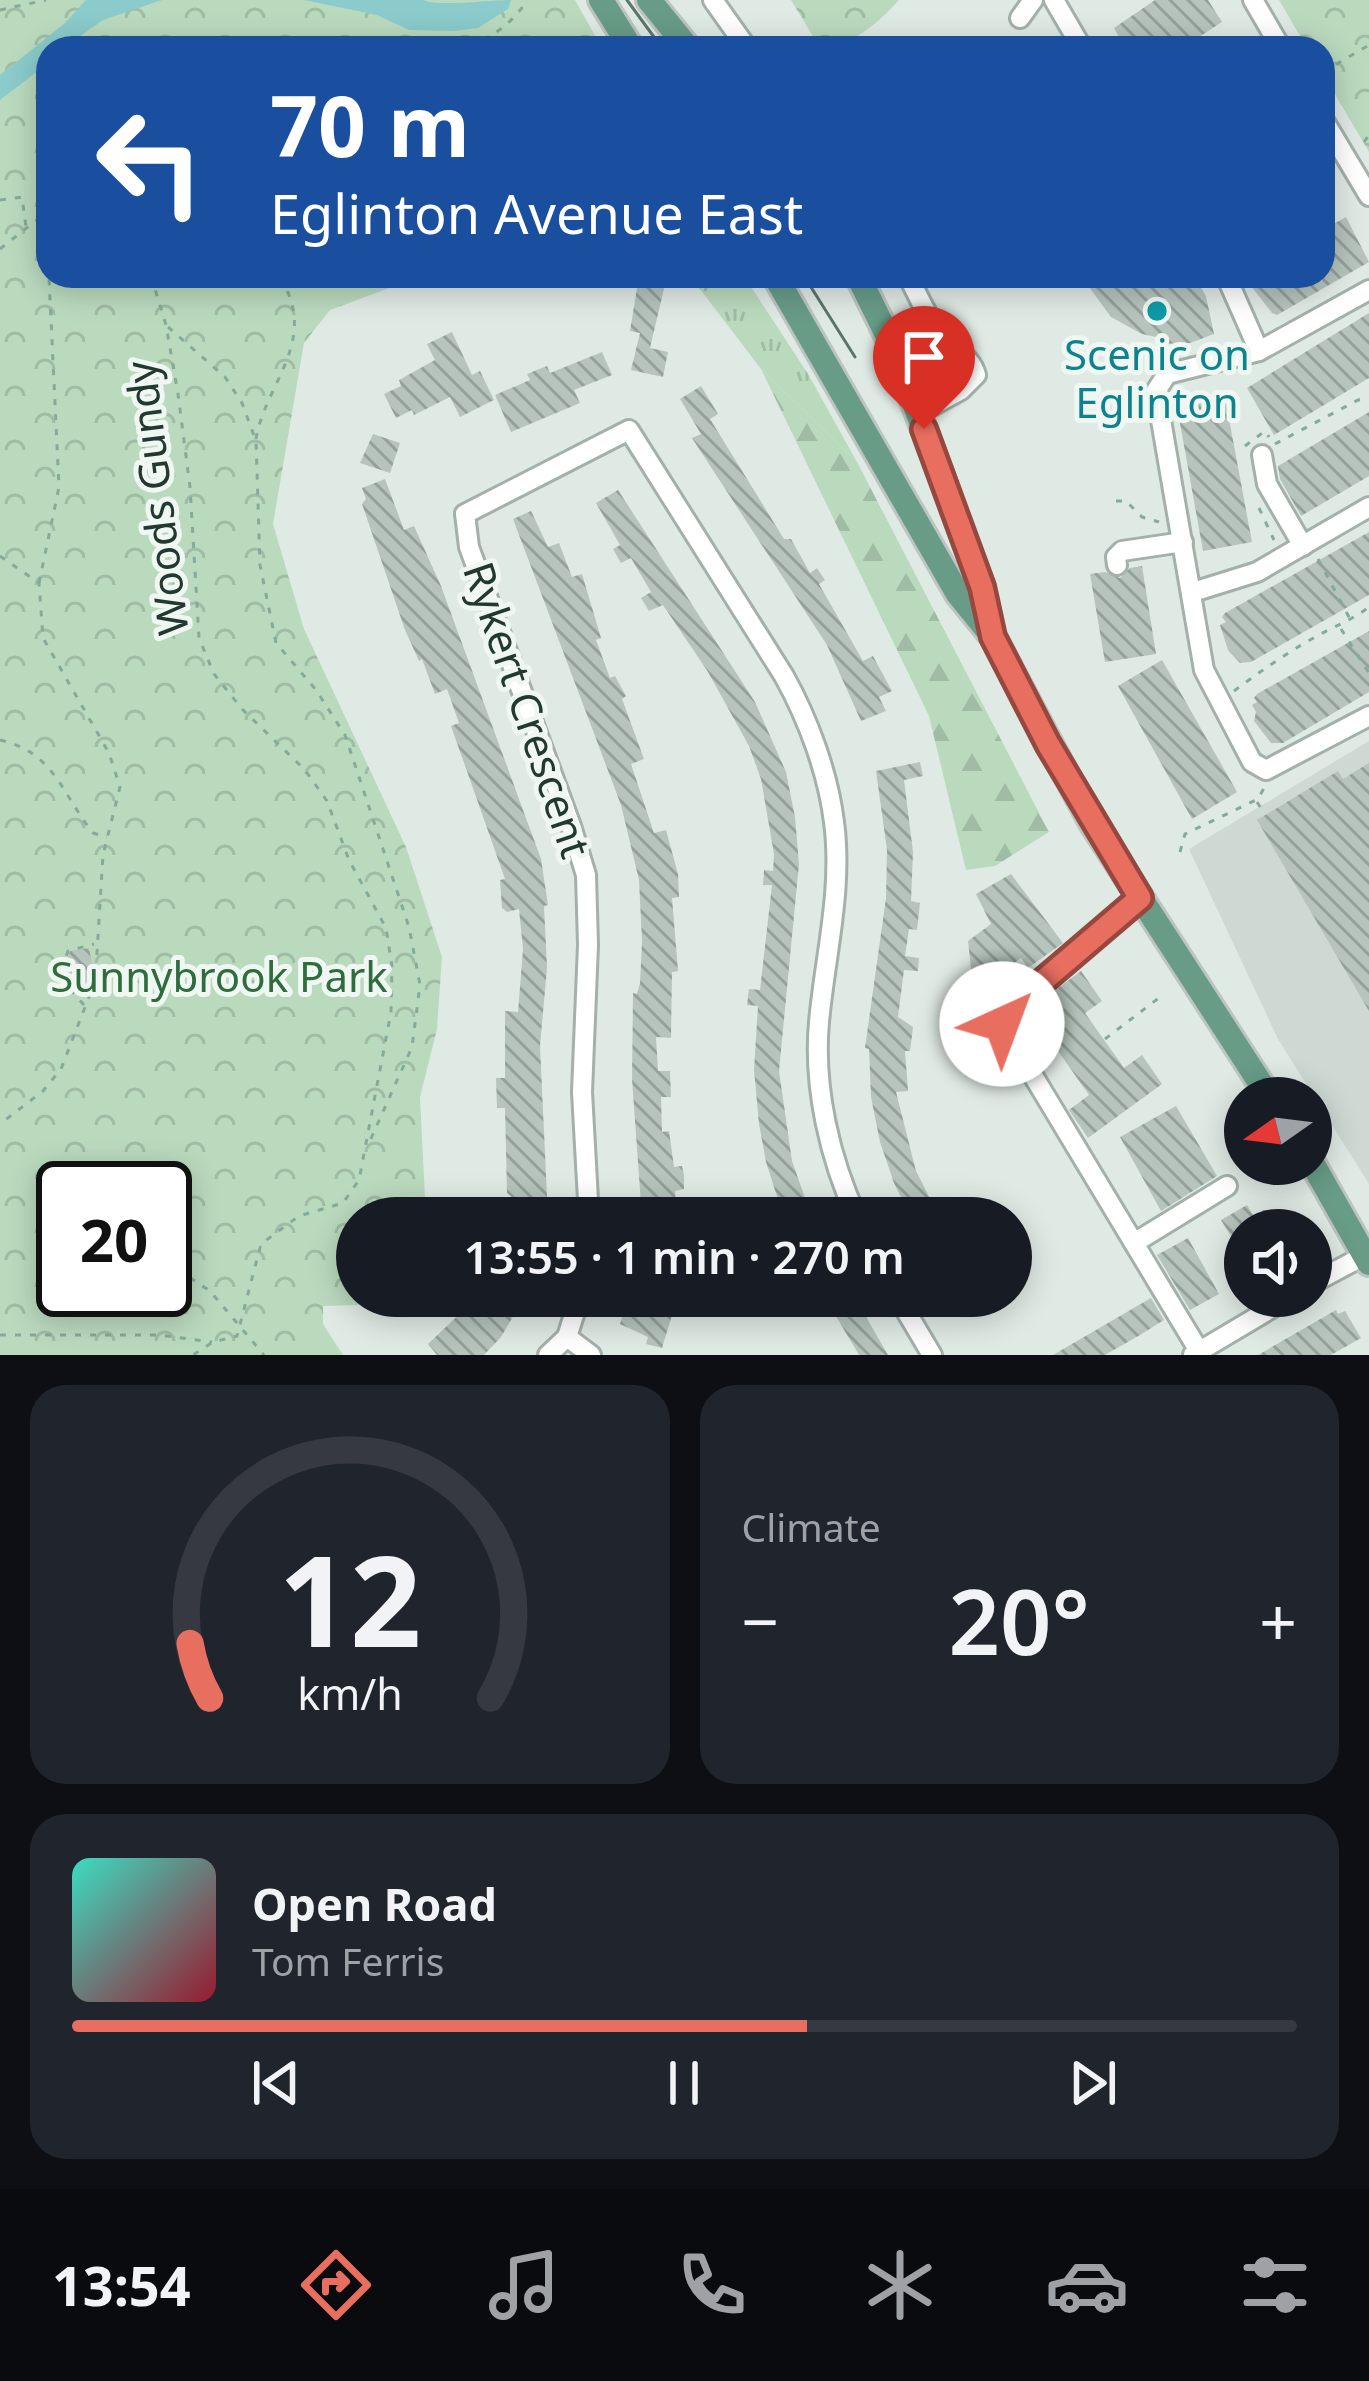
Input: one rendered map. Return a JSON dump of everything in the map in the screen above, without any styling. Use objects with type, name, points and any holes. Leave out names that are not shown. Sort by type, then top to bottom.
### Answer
[{"type":"main road","points":[[649,0],[678,36]]},
{"type":"main road","points":[[602,3],[623,36]]},
{"type":"main road","points":[[782,288],[958,593],[993,637],[1048,744],[1140,898],[1256,1077]]},
{"type":"main road","points":[[864,288],[919,413],[982,587],[993,637]]},
{"type":"main road","points":[[1325,1185],[1367,1257]]},
{"type":"street","points":[[713,0],[738,36]]},
{"type":"street","points":[[1020,18],[1033,0]]},
{"type":"street","points":[[1054,0],[1075,36]]},
{"type":"street","points":[[1253,0],[1274,36]]},
{"type":"street","points":[[1335,138],[1369,196]]},
{"type":"street","points":[[914,288],[928,317],[973,364],[976,376],[919,413]]},
{"type":"street","points":[[1231,288],[1259,351]]},
{"type":"street","points":[[1369,290],[1259,351],[1167,374],[1156,391],[1204,670],[1252,762],[1266,770],[1369,716]]},
{"type":"street","name":"Rykert Crescent","points":[[588,1197],[582,1092],[586,875],[469,547],[465,514],[628,430],[802,710],[834,821],[836,892],[819,1028],[822,1084],[840,1180],[848,1197]]},
{"type":"street","points":[[1256,455],[1267,484],[1306,544]]},
{"type":"street","points":[[1193,592],[1258,572],[1369,506]]},
{"type":"street","points":[[1118,565],[1116,556],[1122,550],[1184,542]]},
{"type":"street","points":[[1140,898],[1009,1010],[1002,1024],[1196,1353],[1257,1317]]},
{"type":"street","points":[[1134,1243],[1227,1186]]},
{"type":"street","points":[[1332,1274],[1367,1257]]},
{"type":"street","points":[[548,1355],[567,1337],[573,1317]]},
{"type":"street","points":[[909,1317],[932,1355]]},
{"type":"street","points":[[567,1337],[591,1355]]},
{"type":"path","points":[[0,10],[46,0]]},
{"type":"path","points":[[492,36],[510,24],[528,0]]},
{"type":"path","points":[[1335,64],[1369,44]]},
{"type":"path","points":[[1364,142],[1369,135]]},
{"type":"path","points":[[0,200],[22,197],[26,228]]},
{"type":"path","points":[[0,249],[36,221]]},
{"type":"path","points":[[0,1124],[43,1091],[62,1069],[86,1006],[96,969],[99,880],[117,806],[118,772],[43,638],[39,583],[59,488],[49,288]]},
{"type":"path","name":"Woods Gundy","points":[[155,288],[166,326],[190,487],[199,638],[214,674],[242,709],[305,770],[327,801],[349,860],[386,928],[392,966],[391,1012],[359,1180],[343,1203],[299,1216],[261,1244],[240,1327]]},
{"type":"path","points":[[283,288],[293,315],[290,352],[283,376],[259,419],[256,440],[260,565],[277,644],[316,690],[345,735],[409,927],[420,985],[412,1047],[366,1150]]},
{"type":"path","points":[[166,326],[225,377],[242,403],[256,440]]},
{"type":"path","points":[[1256,455],[1244,444],[1265,431],[1279,445],[1358,400],[1369,399]]},
{"type":"path","points":[[1256,496],[1260,516],[1274,540]]},
{"type":"path","points":[[1116,501],[1126,501],[1142,517],[1160,522]]},
{"type":"path","points":[[1306,544],[1351,620]]},
{"type":"path","points":[[0,556],[39,583]]},
{"type":"path","points":[[1233,692],[1272,663],[1369,607]]},
{"type":"path","points":[[1340,627],[1369,673]]},
{"type":"path","points":[[0,740],[27,747],[64,788],[93,833],[108,837]]},
{"type":"path","points":[[1180,852],[1185,834],[1196,826],[1256,800],[1265,786],[1252,762]]},
{"type":"path","points":[[1256,800],[1264,813]]},
{"type":"path","points":[[86,1006],[59,977],[68,951],[97,944]]},
{"type":"path","points":[[1105,1040],[1164,994]]},
{"type":"path","points":[[192,1279],[210,1291],[263,1355]]},
{"type":"path","points":[[193,1355],[213,1342],[237,1336],[240,1327]]},
{"type":"path","points":[[0,1335],[160,1335],[213,1342]]},
{"type":"shaded area","points":[[1369,741],[1369,1184],[1332,1125],[1332,1077],[1302,1077],[1278,1039],[1189,849]]},
{"type":"green space","name":"Sunnybrook Park","points":[[0,0],[575,0],[595,36],[36,36],[36,288],[390,288],[330,310],[304,343],[273,524],[304,629],[406,847],[442,957],[437,1029],[420,1097],[425,1197],[336,1197],[336,1306],[323,1306],[323,1324],[343,1355],[0,1355]]},
{"type":"green space","points":[[791,0],[899,0],[856,36],[813,36]]},
{"type":"green space","points":[[1279,0],[1369,0],[1369,152],[1335,94],[1335,36],[1300,36]]},
{"type":"green space","points":[[699,288],[752,288],[857,462],[761,369]]},
{"type":"green space","points":[[761,369],[857,462],[1049,832],[995,866],[966,870],[929,716]]},
{"type":"water","points":[[86,0],[162,0],[103,20],[80,36],[49,36]]},
{"type":"water","points":[[304,0],[511,0],[508,9],[478,28],[454,31],[409,30],[377,15]]},
{"type":"water","points":[[36,46],[36,72],[0,100],[0,75]]},
{"type":"building","points":[[1155,0],[1208,0],[1222,22],[1200,36],[1118,36],[1114,28]]},
{"type":"building","points":[[1346,217],[1369,262],[1335,282],[1335,223]]},
{"type":"building","points":[[637,288],[664,288],[650,348],[668,352],[663,377],[631,370],[640,333],[630,331]]},
{"type":"building","name":"Scenic on Eglinton","points":[[1090,288],[1201,288],[1214,334],[1190,343],[1161,344],[1161,338],[1142,334],[1111,317]]},
{"type":"building","points":[[1253,288],[1324,288],[1277,315]]},
{"type":"building","points":[[1369,313],[1369,378],[1274,435],[1247,388]]},
{"type":"building","points":[[452,332],[472,375],[480,371],[494,400],[460,417],[450,397],[414,415],[412,410],[396,418],[384,394],[435,360],[427,344]]},
{"type":"building","points":[[602,352],[612,375],[574,390],[580,403],[511,432],[495,395],[530,380],[527,374],[547,366],[550,373]]},
{"type":"building","points":[[701,386],[718,414],[710,419],[784,539],[791,539],[810,573],[817,568],[825,580],[819,584],[863,661],[873,656],[892,691],[879,697],[886,711],[861,721],[827,645],[692,438],[701,434],[680,399]]},
{"type":"building","points":[[1224,392],[1252,542],[1203,551],[1176,401]]},
{"type":"building","points":[[1369,412],[1369,476],[1301,516],[1280,479],[1278,466]]},
{"type":"building","points":[[373,434],[400,443],[390,473],[360,463]]},
{"type":"building","points":[[385,479],[404,530],[414,526],[441,586],[541,859],[548,905],[544,906],[547,968],[540,1046],[547,1197],[507,1193],[505,1108],[497,1108],[496,1078],[505,1078],[505,1011],[518,1012],[523,949],[519,909],[507,912],[502,908],[500,880],[505,879],[451,726],[459,723],[447,689],[435,694],[405,630],[362,504],[366,499],[362,488]]},
{"type":"building","points":[[618,490],[755,702],[786,772],[799,864],[779,1071],[792,1161],[805,1197],[777,1197],[759,1124],[754,1070],[758,1006],[747,1005],[749,989],[760,990],[772,885],[763,885],[764,870],[773,871],[774,854],[761,779],[749,746],[708,672],[663,605],[649,611],[641,598],[651,592],[631,558],[621,563],[613,549],[620,545],[596,503]]},
{"type":"building","points":[[531,511],[548,547],[559,543],[572,577],[582,574],[601,638],[596,640],[610,678],[615,676],[626,696],[622,699],[644,759],[631,764],[654,833],[666,830],[678,874],[679,897],[672,898],[678,971],[672,972],[671,1038],[656,1037],[658,1071],[670,1071],[671,1097],[661,1097],[662,1132],[669,1131],[674,1167],[682,1166],[684,1175],[684,1189],[675,1191],[675,1197],[640,1197],[632,1079],[633,993],[637,994],[640,983],[642,941],[639,880],[621,805],[513,519]]},
{"type":"building","points":[[1369,532],[1369,595],[1251,662],[1240,663],[1228,650],[1220,625],[1226,622],[1225,613]]},
{"type":"building","points":[[1142,566],[1156,654],[1105,662],[1090,574],[1105,572],[1120,578],[1130,568]]},
{"type":"building","points":[[1369,631],[1369,692],[1283,743],[1271,743],[1254,721],[1252,705],[1257,694]]},
{"type":"building","points":[[1162,660],[1237,792],[1192,819],[1118,686]]},
{"type":"building","points":[[920,762],[923,776],[904,780],[913,852],[911,901],[920,903],[917,930],[909,929],[905,956],[919,958],[918,971],[904,970],[898,1017],[913,1027],[910,1051],[905,1051],[908,1091],[896,1092],[916,1171],[929,1197],[901,1197],[880,1142],[871,1097],[869,1049],[865,1048],[886,898],[887,850],[876,771]]},
{"type":"building","points":[[1369,763],[1369,1011],[1257,820],[1338,771],[1343,779]]},
{"type":"building","points":[[1011,874],[1063,943],[1028,968],[1021,958],[979,988],[972,978],[968,941],[991,924],[976,894]]},
{"type":"building","points":[[89,948],[92,963],[87,981],[74,992],[61,977],[70,951]]},
{"type":"building","points":[[1081,971],[1102,1001],[1085,1013],[1124,1068],[1142,1055],[1162,1084],[1088,1138],[1069,1110],[1089,1095],[1049,1038],[1035,1048],[1017,1023],[1057,996],[1054,991]]},
{"type":"building","points":[[1176,1106],[1217,1176],[1161,1211],[1120,1137]]},
{"type":"building","points":[[1188,1238],[1219,1294],[1190,1310],[1157,1255]]},
{"type":"building","points":[[1151,1298],[1164,1320],[1140,1335],[1105,1355],[1053,1355]]},
{"type":"building","points":[[1345,1311],[1361,1338],[1331,1355],[1258,1355],[1324,1317],[1332,1317],[1332,1312]]},
{"type":"building","points":[[456,1317],[513,1317],[484,1355],[437,1355],[428,1344]]},
{"type":"building","points":[[622,1317],[671,1317],[662,1348],[646,1344],[648,1337],[620,1324]]},
{"type":"building","points":[[836,1317],[866,1317],[888,1355],[859,1355]]},
{"type":"tram line","points":[[627,0],[653,36]]},
{"type":"tram line","points":[[812,288],[855,357]]},
{"type":"place","name":"Scenic on Eglinton","points":[[1157,311]]},
{"type":"route","points":[[924,429],[982,587],[993,637],[1092,823],[1140,898],[1009,1010],[1002,1024]]}]
